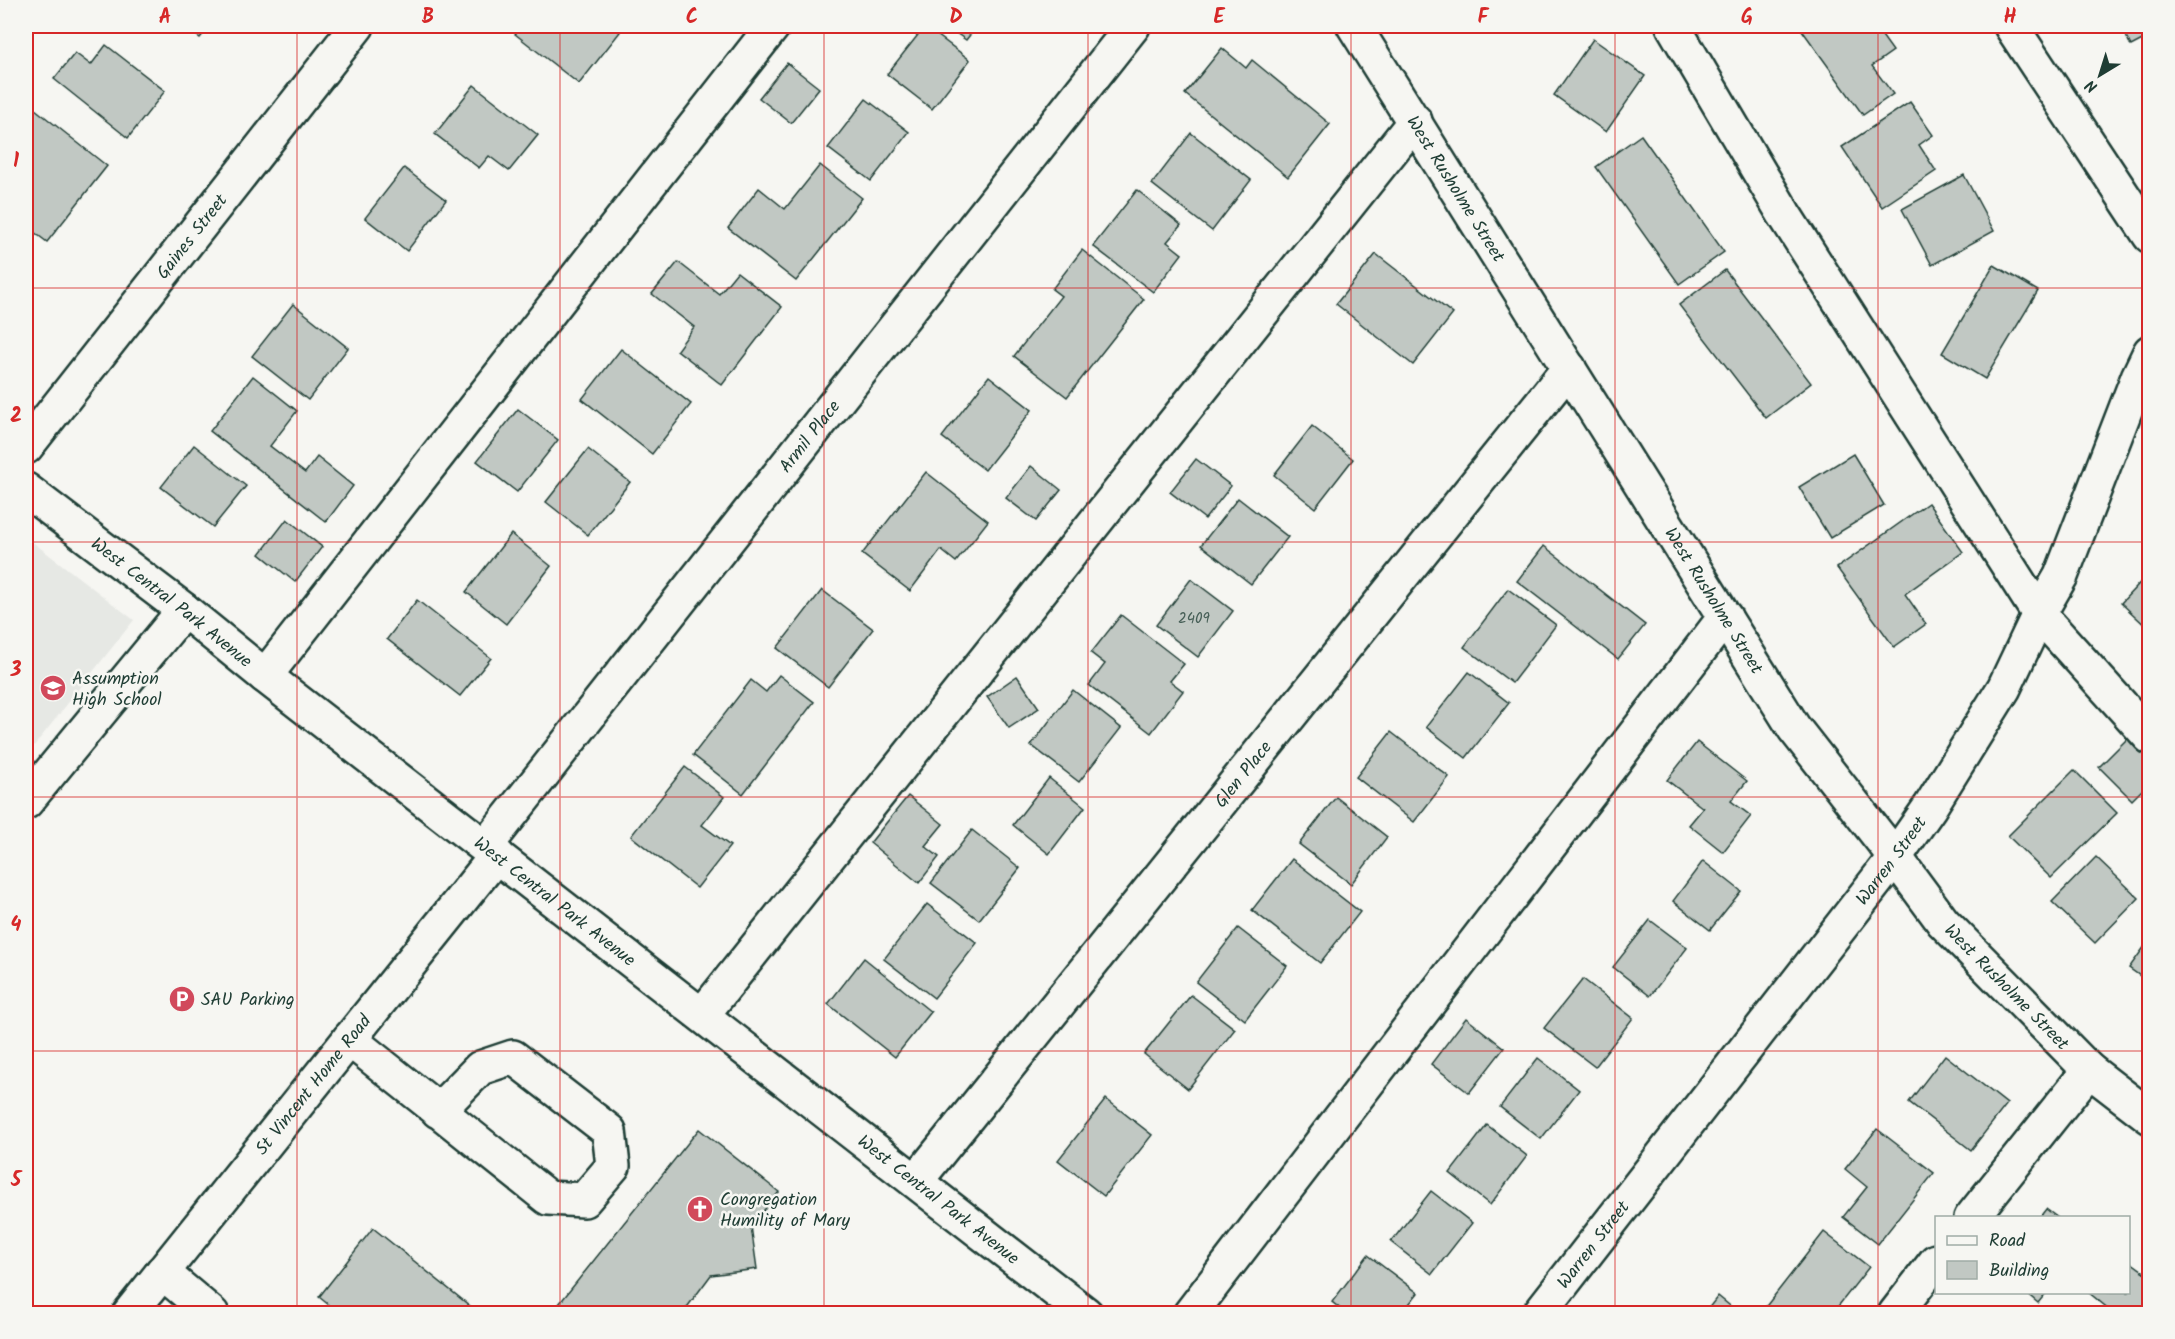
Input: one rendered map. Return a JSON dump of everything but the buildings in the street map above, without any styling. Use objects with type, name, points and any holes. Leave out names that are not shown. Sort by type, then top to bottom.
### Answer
[{"type":"street","name":"Gaines Street","points":[[26,447],[357,26]]},
{"type":"street","points":[[265,676],[774,26]]},
{"type":"street","name":"Armil Place","points":[[491,851],[1133,26]]},
{"type":"street","name":"West Rusholme Street","points":[[1354,26],[1794,728],[1943,922],[2089,1070],[2150,1117]]},
{"type":"street","points":[[1673,26],[1785,214],[2039,614],[2150,737]]},
{"type":"street","points":[[2012,26],[2150,236]]},
{"type":"street","points":[[703,1014],[1414,121]]},
{"type":"street","name":"Warren Street","points":[[1539,1314],[1895,857],[1930,807],[2004,688],[2039,614],[2061,576],[2138,377],[2150,352]]},
{"type":"street","name":"Glen Place","points":[[916,1181],[1569,368]]},
{"type":"street","name":"West Central Park Avenue","points":[[26,490],[184,610],[265,676],[703,1014],[1086,1314]]},
{"type":"street","points":[[26,802],[184,610]]},
{"type":"street","points":[[1190,1314],[1725,617]]},
{"type":"street","name":"St Vincent Home Road","points":[[129,1314],[349,1039],[491,851]]},
{"type":"street","points":[[349,1039],[548,1198],[584,1200],[613,1166],[609,1131],[513,1057],[480,1068],[438,1110]]},
{"type":"street","points":[[1973,1216],[2089,1070]]},
{"type":"street","points":[[1895,1314],[1935,1262]]},
{"type":"street","points":[[162,1272],[212,1314]]},
{"type":"shaded area","name":"Assumption High School","points":[[26,537],[134,620],[26,756]]},
{"type":"place","name":"Assumption High School","points":[[53,688]]},
{"type":"place","name":"SAU Parking","points":[[182,999]]},
{"type":"place","name":"Congregation Humility of Mary","points":[[700,1209]]}]
